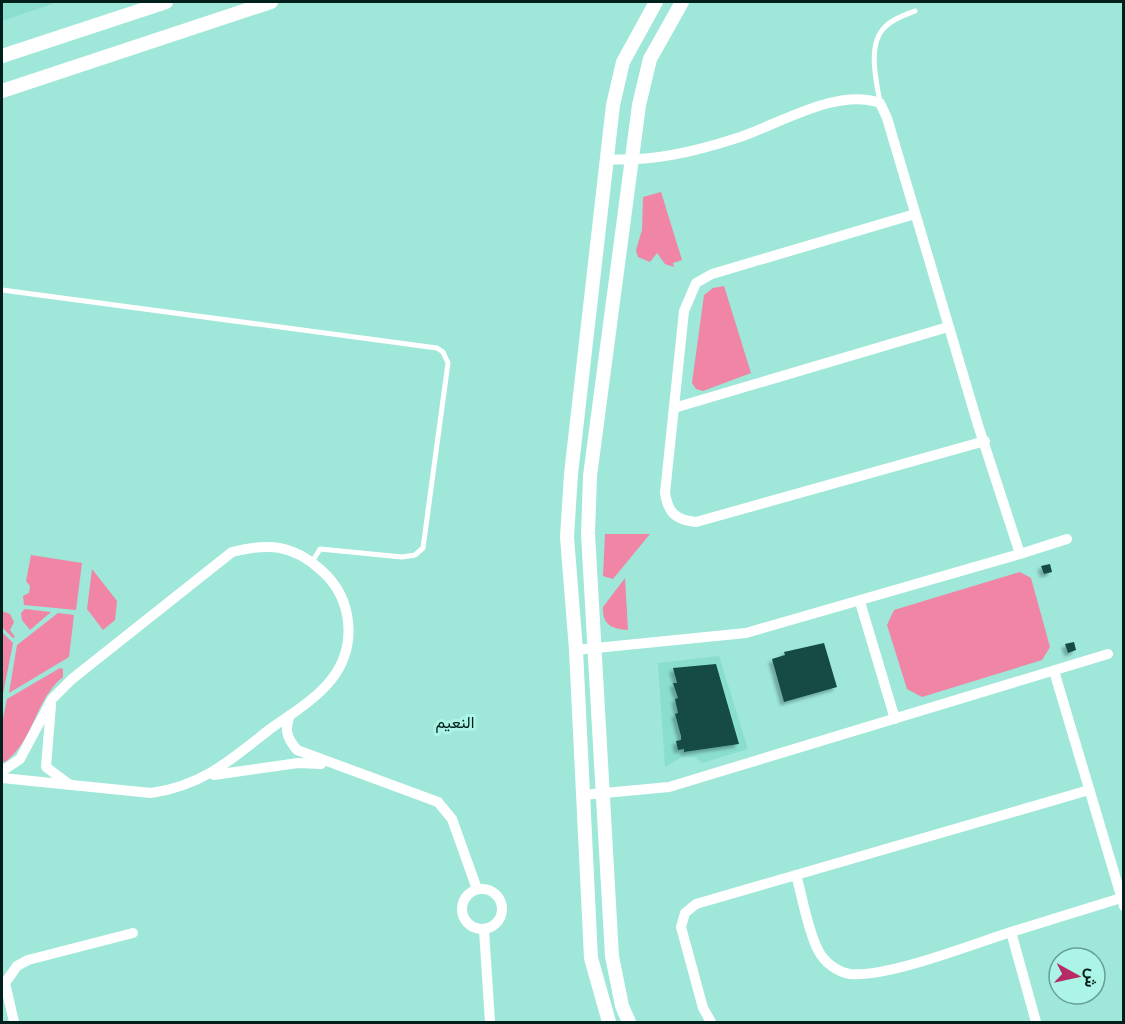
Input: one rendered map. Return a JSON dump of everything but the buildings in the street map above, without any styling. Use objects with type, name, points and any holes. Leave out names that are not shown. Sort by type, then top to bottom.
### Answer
[{"type":"main road","points":[[2,56],[165,2]]},
{"type":"main road","points":[[2,91],[271,2]]},
{"type":"main road","points":[[609,1023],[591,957],[576,650],[567,537],[570,474],[612,105],[623,62],[656,2]]},
{"type":"main road","points":[[629,1023],[622,1006],[612,956],[588,534],[590,476],[630,161],[650,59],[682,2]]},
{"type":"street","points":[[606,159],[630,161],[669,157],[738,138],[826,105],[865,98],[880,103],[887,118],[948,327],[1020,554]]},
{"type":"street","points":[[915,214],[712,274],[696,283],[684,311],[665,493],[667,507],[674,516],[696,522],[984,441]]},
{"type":"street","points":[[674,408],[948,327]]},
{"type":"street","points":[[576,650],[746,633],[860,602],[1067,539]]},
{"type":"street","points":[[2,771],[20,759],[52,699],[72,679],[232,552],[252,547],[276,547],[304,555],[333,580],[347,604],[350,628],[344,655],[331,680],[290,715],[205,777]]},
{"type":"street","points":[[860,602],[895,719]]},
{"type":"street","points":[[583,795],[669,788],[1108,654]]},
{"type":"street","points":[[796,875],[818,951],[830,966],[848,974],[869,974],[891,969],[1011,932],[1122,902],[1054,671]]},
{"type":"street","points":[[52,699],[46,767],[71,786]]},
{"type":"street","points":[[290,715],[285,727],[288,740],[311,757],[438,801],[452,819],[477,889]]},
{"type":"street","points":[[2,778],[151,794],[176,790],[205,777],[225,772],[298,763],[333,764]]},
{"type":"street","points":[[711,1023],[703,1008],[681,927],[685,913],[696,904],[1089,790]]},
{"type":"street","points":[[477,889],[496,894],[502,906],[502,913],[496,924],[484,930],[471,927],[462,916],[461,909],[466,897],[477,889]]},
{"type":"street","points":[[484,930],[490,1023]]},
{"type":"street","points":[[1011,932],[1036,1023]]},
{"type":"street","points":[[14,1023],[5,983],[17,966],[28,960],[133,933]]},
{"type":"lane","points":[[880,103],[875,79],[876,41],[883,28],[891,21],[915,11]]},
{"type":"lane","points":[[2,290],[436,348],[443,352],[448,363],[423,548],[415,555],[402,557],[320,549],[312,562]]},
{"type":"shaded area","points":[[2,2],[58,2],[2,21]]},
{"type":"shaded area","points":[[661,192],[682,260],[673,263],[674,267],[665,264],[657,253],[650,262],[638,257],[636,250],[642,230],[643,197]]},
{"type":"shaded area","points":[[724,286],[751,373],[703,391],[696,389],[692,383],[704,295],[713,288]]},
{"type":"shaded area","points":[[605,534],[650,534],[613,579],[603,576]]},
{"type":"shaded area","points":[[31,555],[82,563],[76,610],[24,605],[23,596],[29,593],[30,586],[26,581]]},
{"type":"shaded area","points":[[92,569],[117,601],[115,620],[103,630],[87,609]]},
{"type":"shaded area","points":[[1020,572],[1031,578],[1050,647],[1042,660],[922,697],[907,689],[887,625],[894,610]]},
{"type":"shaded area","points":[[625,578],[628,630],[617,629],[609,625],[603,613],[603,607]]},
{"type":"shaded area","points":[[25,609],[51,612],[30,630],[22,620],[21,613]]},
{"type":"shaded area","points":[[2,611],[10,614],[14,622],[10,630],[15,637],[13,638],[2,627]]},
{"type":"shaded area","points":[[58,613],[74,615],[69,657],[9,693],[17,645]]},
{"type":"shaded area","points":[[2,632],[13,643],[2,699]]},
{"type":"shaded area","points":[[719,656],[748,749],[702,763],[695,757],[682,757],[665,767],[658,663]]},
{"type":"shaded area","points":[[60,668],[63,669],[63,677],[46,697],[29,732],[15,753],[5,762],[2,761],[2,724],[7,699]]},
{"type":"district","name":"النعيم","points":[[455,723]]}]
